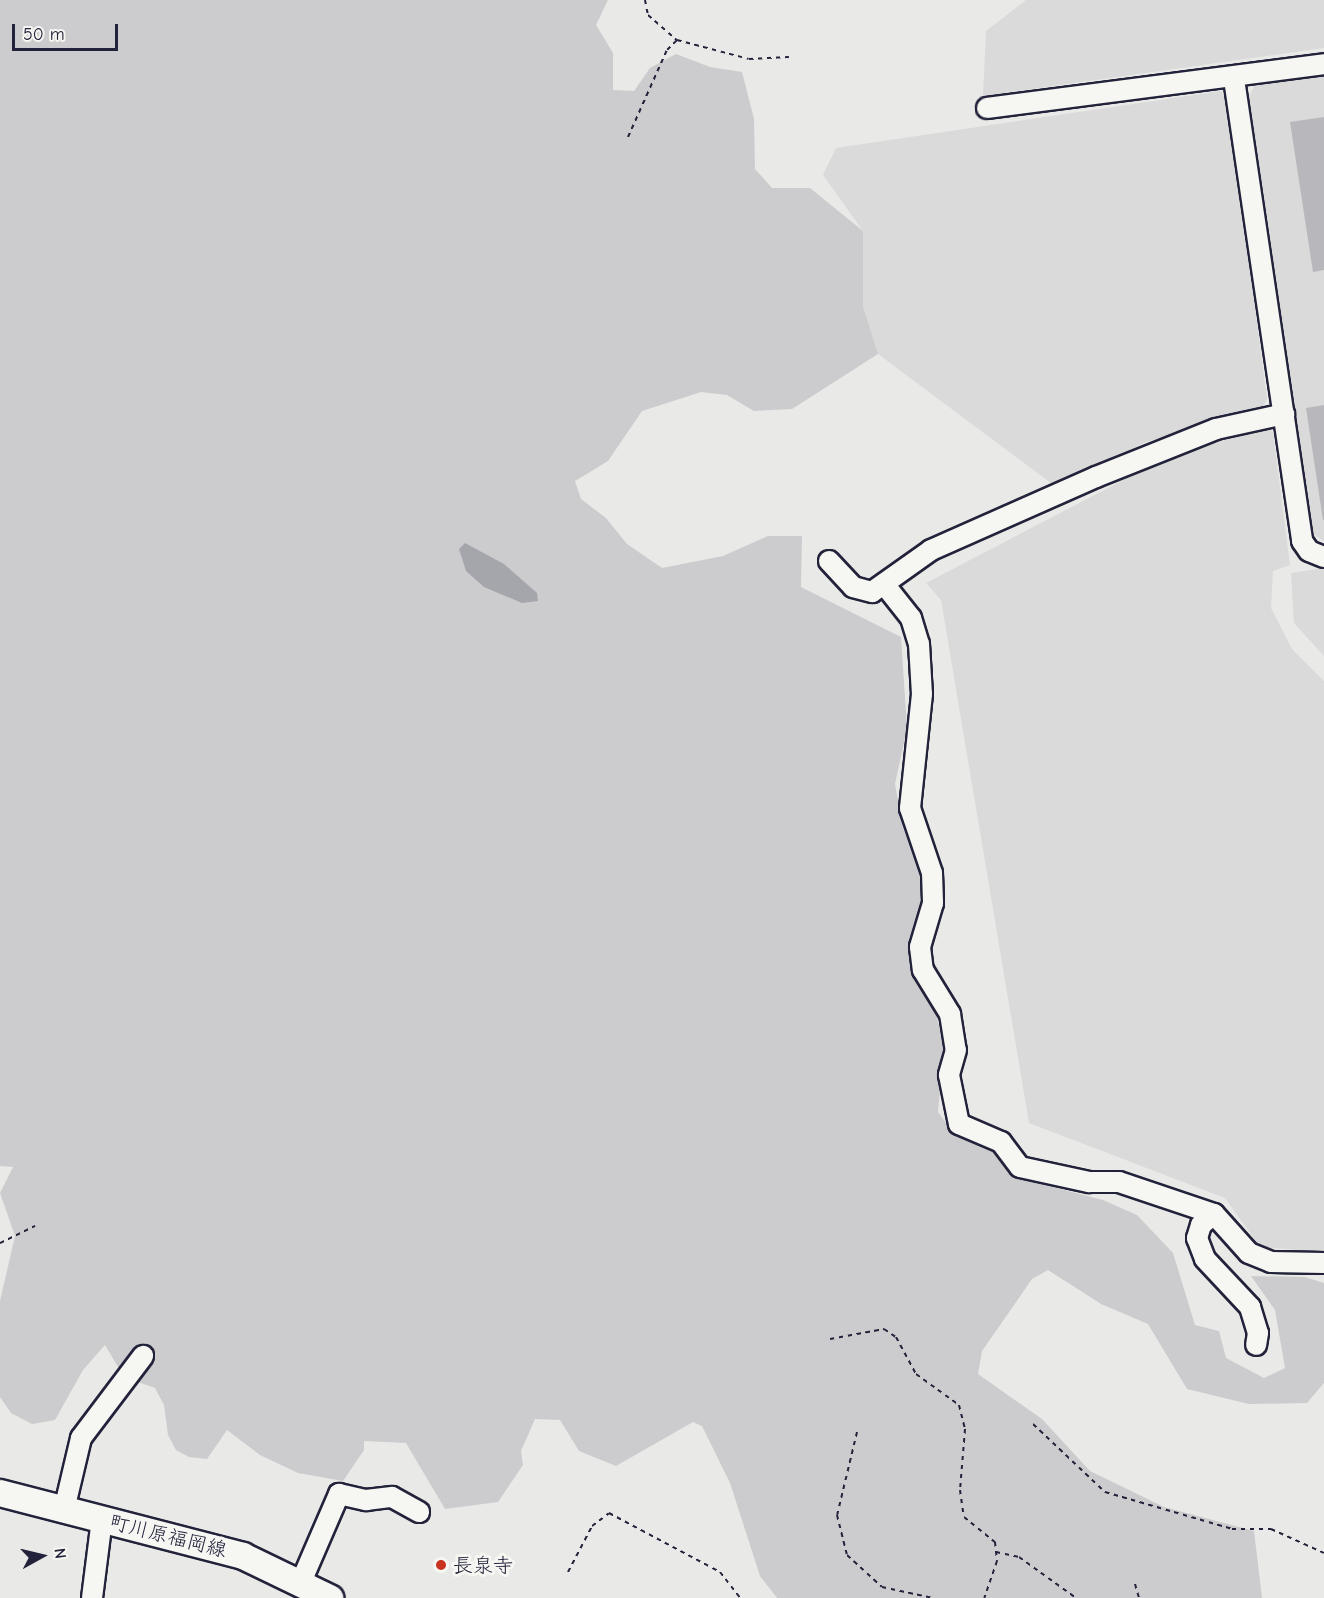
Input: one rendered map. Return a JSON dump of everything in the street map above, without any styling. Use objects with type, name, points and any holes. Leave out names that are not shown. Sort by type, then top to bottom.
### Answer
[{"type":"main road","name":"町川原福岡線","points":[[0,1493],[243,1556],[301,1582],[330,1598]]},
{"type":"street","points":[[987,108],[1234,79],[1324,64]]},
{"type":"street","points":[[1234,79],[1302,541],[1309,551],[1324,557]]},
{"type":"street","points":[[830,561],[853,587],[872,592],[931,550],[1096,477],[1216,429],[1284,414]]},
{"type":"street","points":[[884,584],[911,618],[919,644],[922,694],[910,808],[932,873],[933,903],[920,947],[923,970],[950,1014],[956,1050],[949,1075],[959,1124],[1001,1142],[1020,1167],[1089,1182],[1119,1182],[1214,1214],[1249,1253],[1271,1262],[1324,1263]]},
{"type":"street","points":[[1214,1214],[1201,1225],[1197,1238],[1205,1259],[1250,1307],[1258,1333],[1256,1345]]},
{"type":"street","points":[[64,1510],[81,1438],[143,1356]]},
{"type":"street","points":[[301,1582],[339,1494],[366,1500],[392,1497],[419,1512]]},
{"type":"street","points":[[92,1598],[102,1519]]},
{"type":"path","points":[[645,0],[648,15],[677,40],[749,59],[789,57]]},
{"type":"path","points":[[628,137],[668,50],[677,40]]},
{"type":"path","points":[[0,1243],[35,1226]]},
{"type":"path","points":[[830,1339],[884,1329],[896,1337],[916,1374],[959,1405],[965,1429],[960,1490],[964,1517],[988,1532],[996,1552],[984,1598]]},
{"type":"path","points":[[1033,1424],[1105,1492],[1232,1529],[1271,1529],[1324,1553]]},
{"type":"path","points":[[856,1432],[837,1515],[847,1555],[882,1587],[933,1598]]},
{"type":"path","points":[[568,1572],[592,1526],[609,1514],[720,1572],[740,1598]]},
{"type":"path","points":[[996,1552],[1019,1557],[1076,1598]]},
{"type":"path","points":[[1135,1584],[1140,1598]]},
{"type":"shaded area","points":[[0,0],[608,0],[596,25],[613,53],[613,90],[634,91],[650,68],[676,54],[710,67],[742,72],[754,119],[755,169],[772,188],[810,188],[863,231],[863,306],[878,354],[792,409],[754,411],[727,395],[701,392],[642,411],[608,461],[575,481],[581,499],[606,518],[627,544],[662,568],[723,556],[768,536],[802,536],[801,587],[901,637],[907,728],[895,784],[903,828],[922,874],[922,905],[911,936],[915,970],[930,993],[944,1044],[938,1112],[954,1134],[998,1151],[1021,1179],[1103,1200],[1137,1215],[1173,1253],[1195,1325],[1219,1331],[1226,1358],[1264,1378],[1285,1368],[1275,1310],[1251,1276],[1305,1277],[1324,1283],[1324,1383],[1307,1403],[1249,1404],[1187,1389],[1148,1324],[1101,1304],[1048,1270],[1032,1279],[982,1351],[978,1374],[1042,1419],[1090,1471],[1164,1507],[1254,1531],[1262,1598],[777,1598],[760,1576],[730,1483],[702,1426],[693,1422],[616,1466],[579,1451],[560,1420],[535,1419],[521,1451],[523,1465],[498,1502],[445,1509],[406,1443],[364,1441],[364,1450],[343,1481],[298,1473],[260,1455],[227,1430],[207,1459],[189,1457],[176,1450],[168,1435],[164,1405],[155,1388],[124,1377],[105,1345],[83,1370],[55,1420],[32,1424],[11,1413],[0,1397],[0,1301],[15,1236],[0,1193],[13,1167],[0,1166]]},
{"type":"shaded area","points":[[1026,0],[1324,0],[1324,48],[983,96],[986,31]]},
{"type":"shaded area","points":[[1324,75],[1324,541],[1311,533],[1248,99],[1255,85]]},
{"type":"shaded area","points":[[1221,91],[1228,101],[1267,399],[1261,410],[1146,442],[1055,486],[878,354],[863,306],[863,231],[823,175],[836,148]]},
{"type":"shaded area","points":[[1264,427],[1273,432],[1290,565],[1273,571],[1271,608],[1292,649],[1324,681],[1324,1252],[1260,1247],[1225,1198],[1029,1123],[941,600],[926,583],[1152,465]]},
{"type":"shaded area","points":[[465,543],[504,564],[537,593],[538,601],[522,603],[484,587],[466,571],[459,549]]},
{"type":"shaded area","points":[[1324,568],[1324,656],[1294,623],[1291,573]]},
{"type":"building","points":[[1324,117],[1324,270],[1313,272],[1290,122]]},
{"type":"building","points":[[1324,405],[1324,520],[1323,520],[1306,408]]},
{"type":"place","name":"長泉寺","points":[[441,1565]]}]
